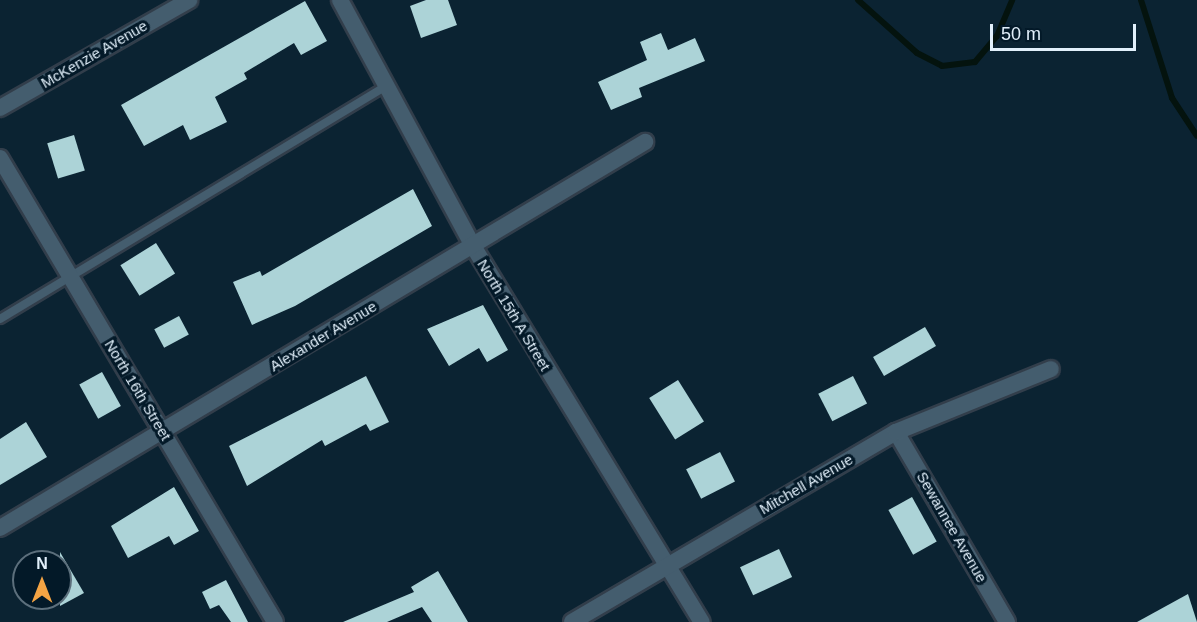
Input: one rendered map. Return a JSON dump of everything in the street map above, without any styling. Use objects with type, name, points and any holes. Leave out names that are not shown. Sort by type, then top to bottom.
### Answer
[{"type":"street","name":"McKenzie Avenue","points":[[0,108],[189,0]]},
{"type":"street","name":"North 15th A Street","points":[[340,0],[473,246],[665,567],[702,622]]},
{"type":"street","name":"Alexander Avenue","points":[[0,528],[645,142]]},
{"type":"street","name":"North 16th Street","points":[[0,158],[276,622]]},
{"type":"street","name":"Mitchell Avenue","points":[[572,622],[896,432],[1051,369]]},
{"type":"street","name":"Sewannee Avenue","points":[[896,432],[1007,622]]},
{"type":"lane","points":[[0,319],[386,86]]},
{"type":"building","points":[[426,0],[448,0],[457,25],[421,38],[410,6]]},
{"type":"building","points":[[305,1],[327,41],[301,55],[294,43],[244,73],[247,79],[215,97],[227,122],[190,140],[183,125],[144,146],[121,105]]},
{"type":"building","points":[[661,33],[668,50],[695,38],[705,61],[639,88],[642,97],[611,110],[598,82],[647,60],[640,42]]},
{"type":"building","points":[[74,135],[85,170],[58,179],[47,143]]},
{"type":"building","points":[[413,189],[432,226],[295,306],[252,325],[233,282],[260,271],[262,276]]},
{"type":"building","points":[[156,243],[175,274],[139,296],[120,265]]},
{"type":"building","points":[[483,305],[508,350],[487,362],[479,348],[449,366],[427,329]]},
{"type":"building","points":[[179,316],[189,335],[164,348],[154,329]]},
{"type":"building","points":[[925,327],[936,346],[884,376],[873,357]]},
{"type":"building","points":[[102,372],[121,406],[98,419],[79,385]]},
{"type":"building","points":[[366,376],[389,422],[370,431],[366,424],[325,446],[322,440],[247,486],[229,446]]},
{"type":"building","points":[[853,376],[867,404],[832,421],[818,394]]},
{"type":"building","points":[[678,380],[704,422],[675,440],[649,398]]},
{"type":"building","points":[[26,422],[47,457],[0,485],[0,439]]},
{"type":"building","points":[[720,452],[735,481],[701,499],[686,469]]},
{"type":"building","points":[[174,487],[199,531],[174,545],[169,536],[128,558],[111,526]]},
{"type":"building","points":[[912,497],[937,542],[913,555],[888,510]]},
{"type":"building","points":[[779,549],[792,577],[753,595],[740,567]]},
{"type":"building","points":[[438,571],[468,622],[432,622],[422,607],[387,622],[343,622],[414,592],[411,587]]},
{"type":"building","points":[[72,572],[84,593],[72,600]]},
{"type":"building","points":[[226,580],[248,622],[231,622],[219,605],[210,609],[202,592]]},
{"type":"building","points":[[1188,594],[1197,622],[1137,622]]},
{"type":"waterway","points":[[858,0],[917,53],[942,66],[975,62],[997,36],[1012,0]]},
{"type":"waterway","points":[[1141,0],[1172,98],[1197,136]]}]
